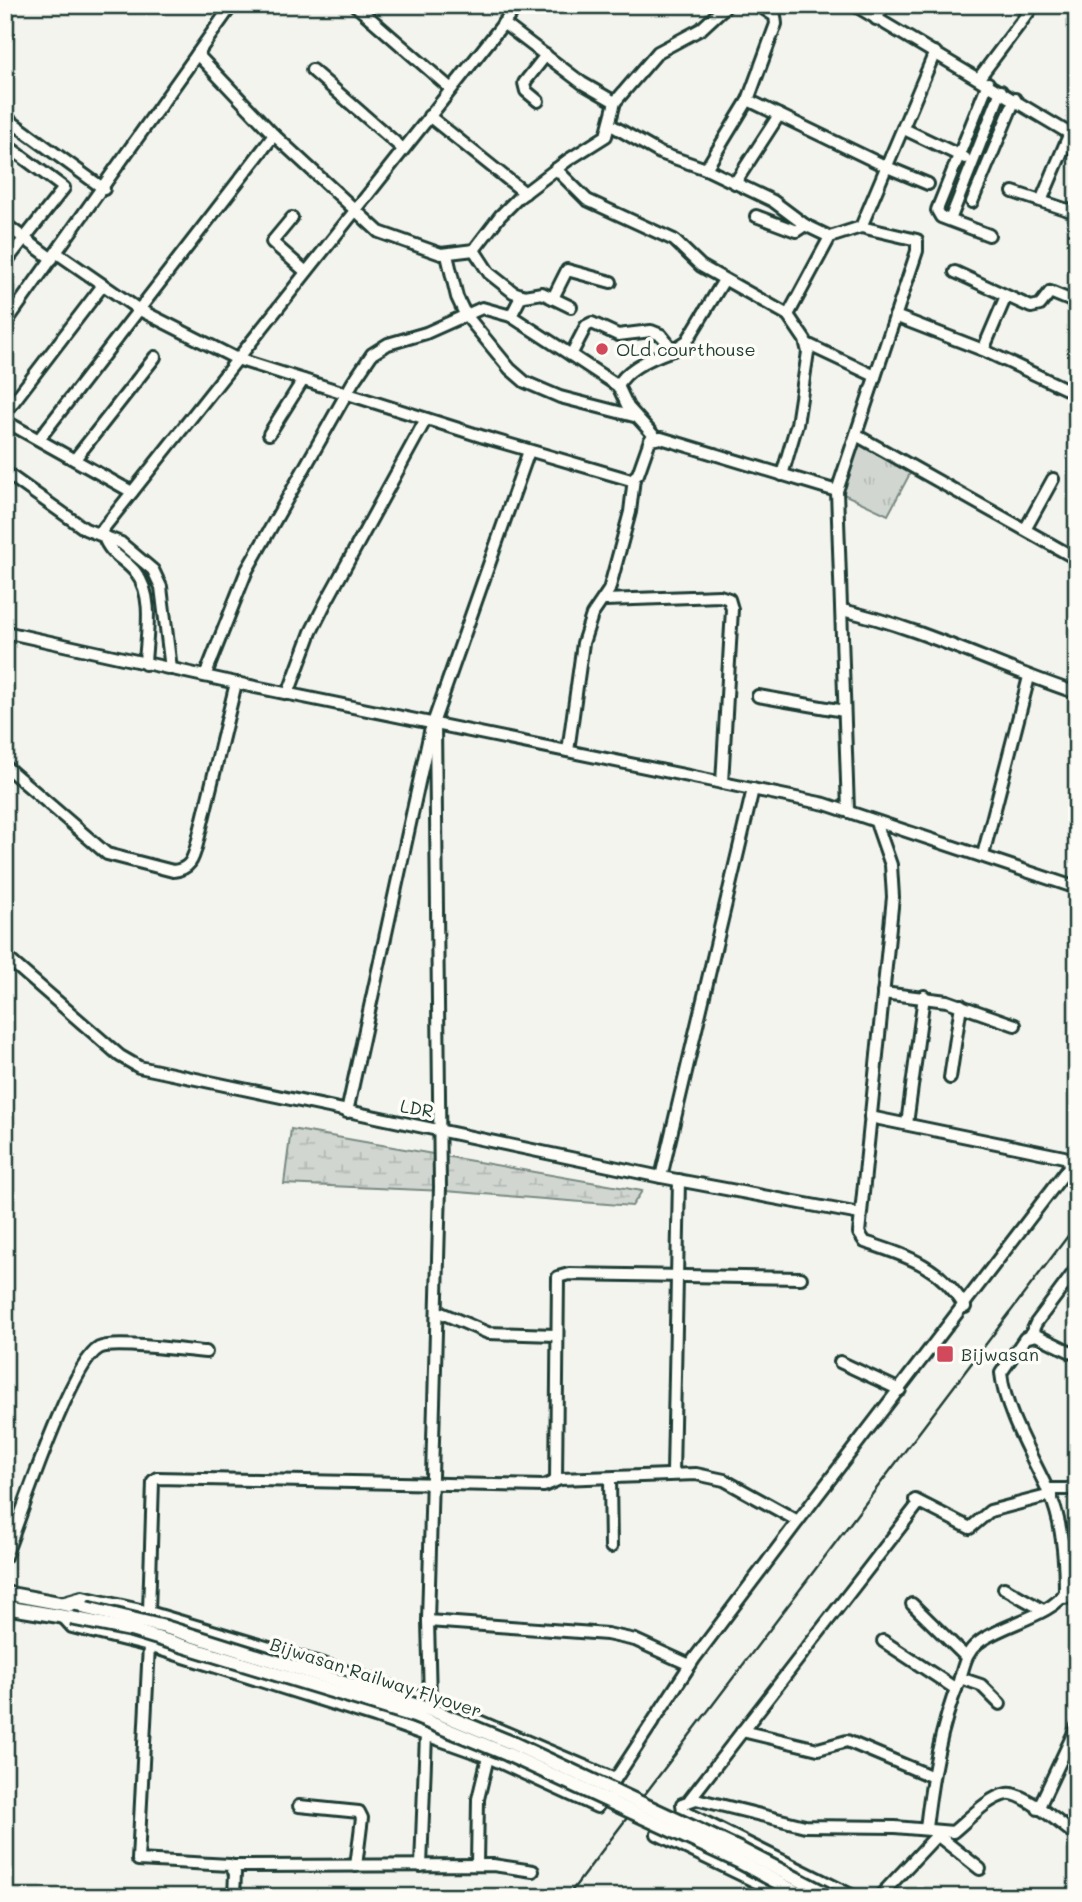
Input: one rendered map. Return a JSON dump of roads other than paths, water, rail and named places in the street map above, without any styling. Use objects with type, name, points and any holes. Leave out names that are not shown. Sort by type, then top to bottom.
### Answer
[{"type":"main road","name":"Bijwasan Railway Flyover","points":[[5,1593],[414,1716],[507,1754],[738,1861],[805,1897]]},
{"type":"main road","points":[[5,1607],[65,1612]]},
{"type":"main road","name":"Bijwasan Railway Flyover","points":[[65,1612],[86,1608],[165,1627],[434,1711],[512,1743],[743,1851],[832,1897]]},
{"type":"street","points":[[5,324],[104,189],[232,5]]},
{"type":"street","points":[[355,5],[450,88]]},
{"type":"street","points":[[101,536],[132,492],[518,5]]},
{"type":"street","points":[[198,54],[274,135],[354,211],[387,236],[447,255],[474,250],[500,216],[525,193],[556,169],[602,140],[611,125],[615,102],[658,52],[701,29],[727,5]]},
{"type":"street","points":[[706,169],[748,100],[776,24],[775,16],[758,5]]},
{"type":"street","points":[[854,5],[1073,135],[1041,201]]},
{"type":"street","points":[[876,19],[884,5]]},
{"type":"street","points":[[989,234],[941,217],[937,210],[959,156],[984,80],[1034,5]]},
{"type":"street","points":[[503,23],[582,83],[615,102]]},
{"type":"street","points":[[861,227],[935,52]]},
{"type":"street","points":[[538,101],[526,91],[524,83],[546,55]]},
{"type":"street","points":[[312,71],[403,149]]},
{"type":"street","points":[[950,220],[1001,91]]},
{"type":"street","points":[[972,202],[1015,99]]},
{"type":"street","points":[[748,100],[928,184]]},
{"type":"street","points":[[735,183],[779,115]]},
{"type":"street","points":[[429,116],[525,193]]},
{"type":"street","points":[[5,117],[104,189]]},
{"type":"street","points":[[611,125],[660,153],[706,169],[773,201],[805,225],[830,237],[861,227],[917,240],[917,251],[837,491],[848,810]]},
{"type":"street","points":[[904,130],[985,167]]},
{"type":"street","points":[[39,439],[274,135]]},
{"type":"street","points":[[5,144],[64,188],[5,263]]},
{"type":"street","points":[[556,169],[587,200],[674,240],[702,266],[788,316],[807,344],[875,376]]},
{"type":"street","points":[[1013,192],[1074,212],[1077,199]]},
{"type":"street","points":[[756,216],[796,231],[805,225]]},
{"type":"street","points":[[292,218],[272,242],[306,272]]},
{"type":"street","points":[[5,224],[22,238],[103,285],[138,309],[237,359],[529,451],[626,479],[634,478]]},
{"type":"street","points":[[788,316],[830,237]]},
{"type":"street","points":[[474,250],[489,273],[522,295],[542,293],[571,307]]},
{"type":"street","points":[[447,255],[457,297],[465,314],[510,369],[525,382],[560,397],[635,416]]},
{"type":"street","points":[[554,298],[567,270],[611,282]]},
{"type":"street","points":[[955,272],[1036,307],[1050,292],[1077,303]]},
{"type":"street","points":[[618,386],[625,376],[651,359],[687,341],[724,280]]},
{"type":"street","points":[[5,413],[103,285]]},
{"type":"street","points":[[512,316],[522,295]]},
{"type":"street","points":[[983,350],[1006,296]]},
{"type":"street","points":[[205,677],[247,570],[347,394],[378,349],[434,330],[482,308],[512,316],[618,386],[635,416],[656,438],[837,491]]},
{"type":"street","points":[[895,316],[983,350],[1077,394]]},
{"type":"street","points":[[571,355],[586,326],[592,323],[618,335],[651,331],[661,335],[673,350]]},
{"type":"street","points":[[782,475],[797,424],[801,381],[807,361],[807,344]]},
{"type":"street","points":[[75,459],[155,357]]},
{"type":"street","points":[[269,433],[303,380]]},
{"type":"street","points":[[289,694],[311,632],[426,419]]},
{"type":"street","points":[[5,421],[132,492]]},
{"type":"street","points":[[856,435],[1077,559]]},
{"type":"street","points":[[568,751],[583,643],[592,615],[605,600],[631,512],[634,478],[646,447],[656,438]]},
{"type":"street","points":[[346,1112],[428,740],[529,451]]},
{"type":"street","points":[[5,472],[71,520],[121,543],[157,576],[163,598],[172,669]]},
{"type":"street","points":[[1026,528],[1053,479]]},
{"type":"street","points":[[101,536],[111,552],[134,570],[145,588],[145,664]]},
{"type":"street","points":[[605,600],[720,596],[729,600],[732,609],[722,783]]},
{"type":"street","points":[[842,610],[929,636],[1077,693]]},
{"type":"street","points":[[5,632],[205,677],[848,810],[876,822],[1077,888]]},
{"type":"street","points":[[983,855],[1030,677]]},
{"type":"street","points":[[5,766],[107,854],[173,872],[183,870],[190,864],[197,845],[236,683]]},
{"type":"street","points":[[758,696],[844,711]]},
{"type":"street","points":[[430,1700],[428,1621],[435,1484],[440,1130],[435,724]]},
{"type":"street","points":[[661,1177],[753,789]]},
{"type":"street","points":[[876,822],[886,843],[893,885],[860,1214],[860,1238],[931,1267],[957,1293],[965,1307]]},
{"type":"street","name":"LDR","points":[[5,956],[120,1056],[133,1064],[346,1112],[661,1177],[860,1214]]},
{"type":"street","points":[[883,993],[924,996],[961,1005],[1015,1026]]},
{"type":"street","points":[[907,1124],[924,996]]},
{"type":"street","points":[[950,1078],[961,1005]]},
{"type":"street","points":[[615,1779],[430,1700],[149,1612],[82,1597],[65,1612],[72,1628],[149,1646],[426,1735],[488,1757],[597,1807],[690,1665],[1073,1162],[1064,1157],[870,1117]]},
{"type":"street","points":[[673,1473],[679,1180]]},
{"type":"street","points":[[1030,1336],[1036,1323],[1077,1268]]},
{"type":"street","points":[[555,1480],[556,1280],[562,1274],[801,1278]]},
{"type":"street","points":[[439,1312],[488,1333],[556,1335]]},
{"type":"street","points":[[1062,1598],[1065,1592],[1063,1550],[1049,1492],[1032,1463],[1002,1380],[1004,1366],[1025,1338],[1030,1336],[1036,1335],[1077,1355]]},
{"type":"street","points":[[5,1558],[72,1386],[91,1355],[108,1345],[206,1352]]},
{"type":"street","points":[[840,1362],[900,1390]]},
{"type":"street","points":[[149,1612],[155,1479],[544,1486],[555,1480],[673,1473],[724,1480],[798,1521]]},
{"type":"street","points":[[610,1478],[611,1547]]},
{"type":"street","points":[[787,1897],[657,1833],[690,1798],[916,1501],[970,1528],[1000,1507],[1049,1492],[1077,1489]]},
{"type":"street","points":[[1004,1588],[1043,1610]]},
{"type":"street","points":[[926,1828],[942,1733],[967,1657],[979,1641],[1062,1598],[1077,1597]]},
{"type":"street","points":[[912,1604],[967,1657]]},
{"type":"street","points":[[428,1621],[607,1634],[635,1640],[690,1665]]},
{"type":"street","points":[[883,1641],[958,1684],[981,1685],[1000,1704]]},
{"type":"street","points":[[149,1646],[138,1860],[232,1866],[513,1866],[533,1871]]},
{"type":"street","points":[[1038,1809],[1077,1726]]},
{"type":"street","points":[[742,1731],[818,1749],[846,1741],[933,1777]]},
{"type":"street","points":[[421,1866],[426,1735]]},
{"type":"street","points":[[477,1865],[478,1800],[488,1757]]},
{"type":"street","points":[[879,1897],[938,1834],[953,1832],[994,1799],[1009,1793],[1021,1797],[1077,1836]]},
{"type":"street","points":[[690,1798],[805,1826],[926,1828],[938,1834],[980,1869]]},
{"type":"street","points":[[299,1806],[359,1812],[362,1818],[356,1866]]},
{"type":"street","points":[[681,1808],[855,1897]]},
{"type":"street","points":[[232,1866],[234,1897]]},
{"type":"street","points":[[820,1897],[827,1883]]},
{"type":"railway","points":[[567,1897],[1077,1224]]},
{"type":"place","name":"OLd courthouse","points":[[602,349]]},
{"type":"place","name":"Bijwasan","points":[[945,1354]]}]
